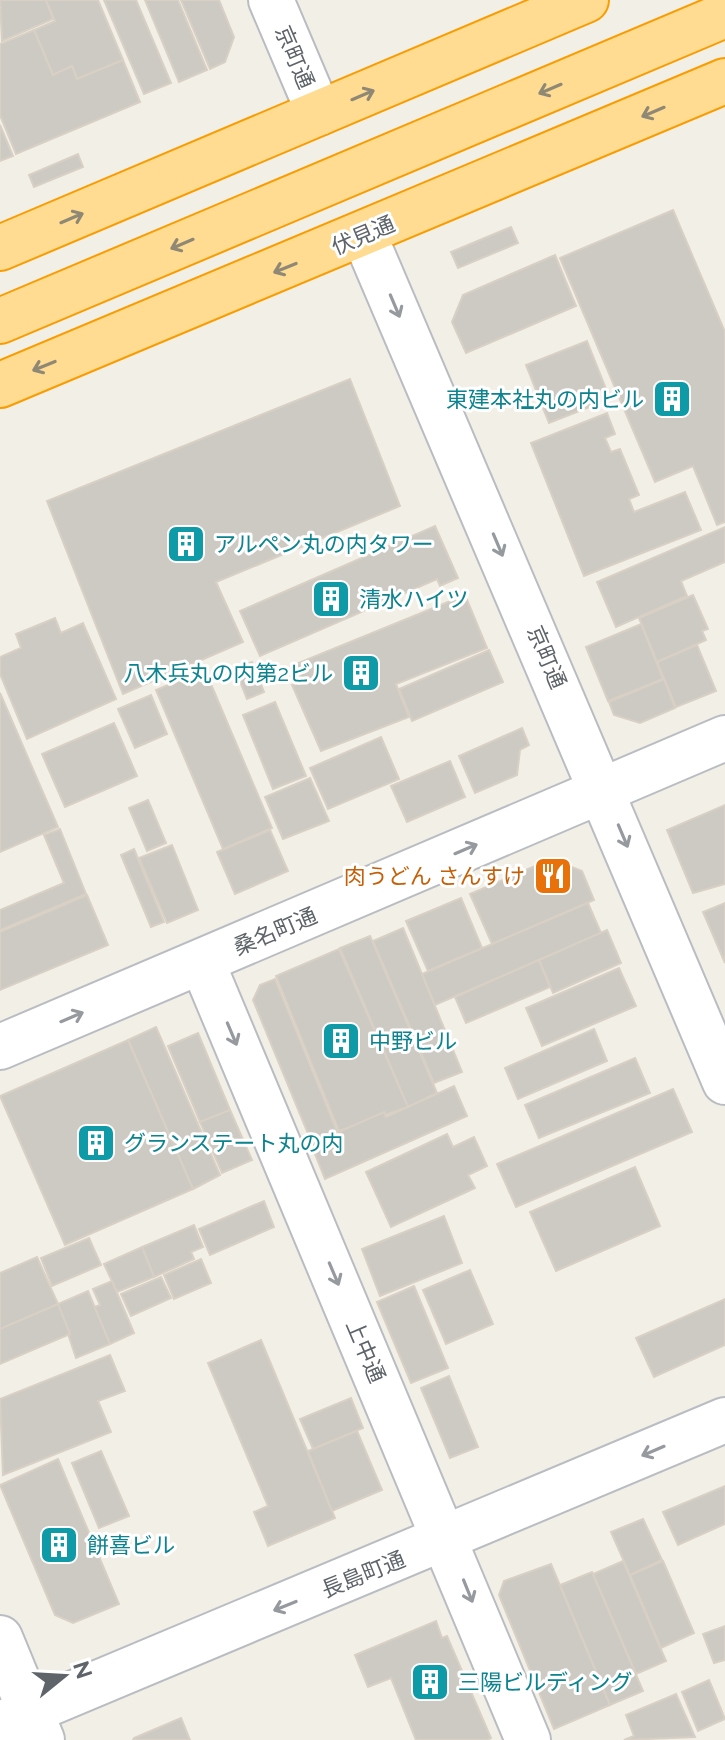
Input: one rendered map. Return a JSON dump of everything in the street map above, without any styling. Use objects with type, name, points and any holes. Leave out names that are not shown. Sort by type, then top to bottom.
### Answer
[{"type":"highway","points":[[0,248],[586,0]]},
{"type":"highway","points":[[0,321],[725,15]]},
{"type":"highway","name":"伏見通","points":[[0,385],[364,235],[725,81]]},
{"type":"street","name":"京町通","points":[[271,0],[319,113]]},
{"type":"street","name":"京町通","points":[[364,235],[604,790],[725,1082]]},
{"type":"street","name":"桑名町通","points":[[0,1047],[725,738]]},
{"type":"street","name":"上中通","points":[[202,962],[447,1539],[528,1740]]},
{"type":"street","name":"長島町通","points":[[24,1725],[725,1420]]},
{"type":"street","points":[[0,1638],[24,1725]]},
{"type":"building","points":[[0,0],[46,0],[53,19],[2,41]]},
{"type":"building","points":[[46,0],[98,0],[123,60],[77,79],[72,66],[53,75],[34,30],[55,21]]},
{"type":"building","points":[[104,0],[136,0],[171,83],[144,94]]},
{"type":"building","points":[[145,0],[178,0],[207,70],[179,82]]},
{"type":"building","points":[[181,0],[219,0],[234,37],[225,62],[210,69]]},
{"type":"building","points":[[34,30],[53,75],[72,66],[77,79],[123,60],[140,102],[16,154],[0,115],[0,44]]},
{"type":"building","points":[[0,125],[13,156],[0,161]]},
{"type":"building","points":[[78,154],[83,167],[34,187],[29,175]]},
{"type":"building","name":"東建本社丸の内ビル","points":[[673,210],[725,332],[725,522],[717,525],[693,466],[655,482],[560,258]]},
{"type":"building","points":[[511,227],[518,243],[458,268],[451,252]]},
{"type":"building","points":[[555,255],[576,306],[466,353],[452,322],[463,295]]},
{"type":"building","points":[[587,341],[610,399],[549,423],[526,365]]},
{"type":"building","name":"アルペン丸の内タワー","points":[[350,379],[400,506],[216,582],[243,642],[123,694],[47,501]]},
{"type":"building","points":[[607,413],[615,434],[605,438],[611,452],[620,449],[639,495],[629,499],[634,512],[685,492],[701,530],[584,576],[531,443]]},
{"type":"building","name":"清水ハイツ","points":[[435,526],[458,578],[440,586],[437,579],[260,656],[240,611]]},
{"type":"building","points":[[725,527],[725,562],[681,581],[687,596],[616,627],[597,582]]},
{"type":"building","name":"八木兵丸の内第2ビル","points":[[465,595],[487,648],[396,684],[409,717],[321,751],[292,685],[303,682],[296,664]]},
{"type":"building","points":[[693,595],[708,629],[702,631],[706,640],[657,662],[639,618]]},
{"type":"building","points":[[55,618],[61,633],[83,623],[116,699],[27,739],[0,674],[0,657],[21,648],[16,634]]},
{"type":"building","points":[[641,624],[663,679],[608,701],[586,647]]},
{"type":"building","points":[[697,645],[716,691],[676,707],[657,662]]},
{"type":"building","points":[[489,650],[503,682],[412,721],[399,689]]},
{"type":"building","points":[[252,662],[264,692],[247,699],[235,669]]},
{"type":"building","points":[[205,670],[272,828],[223,849],[156,690]]},
{"type":"building","points":[[664,679],[675,708],[640,723],[614,715],[609,702]]},
{"type":"building","points":[[0,693],[58,827],[0,852]]},
{"type":"building","points":[[151,695],[167,734],[135,748],[118,709]]},
{"type":"building","points":[[275,702],[306,776],[273,789],[243,715]]},
{"type":"building","points":[[114,723],[137,776],[65,807],[42,754]]},
{"type":"building","points":[[522,728],[529,745],[520,750],[517,775],[475,793],[459,756]]},
{"type":"building","points":[[381,737],[399,779],[328,809],[310,768]]},
{"type":"building","points":[[450,761],[465,797],[407,822],[391,786]]},
{"type":"building","points":[[310,778],[329,821],[283,839],[265,797]]},
{"type":"building","points":[[148,800],[166,843],[147,851],[129,808]]},
{"type":"building","points":[[725,805],[725,884],[693,893],[667,830]]},
{"type":"building","points":[[60,829],[86,894],[0,930],[0,910],[64,883],[44,835]]},
{"type":"building","points":[[270,830],[288,871],[235,894],[217,852]]},
{"type":"building","points":[[172,845],[198,910],[167,923],[139,858]]},
{"type":"building","points":[[134,849],[164,922],[151,927],[121,855]]},
{"type":"building","points":[[551,859],[582,871],[594,900],[492,944],[470,894]]},
{"type":"building","points":[[87,895],[108,945],[0,990],[0,932]]},
{"type":"building","points":[[461,898],[482,948],[428,971],[406,921]]},
{"type":"building","points":[[588,903],[601,933],[435,1005],[422,974]]},
{"type":"building","points":[[725,903],[725,963],[703,912]]},
{"type":"building","points":[[403,928],[462,1072],[434,1083],[373,941]]},
{"type":"building","points":[[607,930],[621,963],[553,993],[539,960]]},
{"type":"building","points":[[370,936],[437,1093],[408,1107],[340,948]]},
{"type":"building","name":"中野ビル","points":[[339,949],[408,1107],[339,1131],[276,976]]},
{"type":"building","points":[[539,960],[550,987],[466,1023],[455,997]]},
{"type":"building","points":[[619,968],[636,1006],[542,1046],[526,1008]]},
{"type":"building","points":[[275,979],[337,1131],[311,1141],[253,1000],[260,985]]},
{"type":"building","points":[[156,1027],[220,1175],[193,1189],[128,1040]]},
{"type":"building","points":[[594,1029],[607,1061],[518,1099],[505,1068]]},
{"type":"building","points":[[198,1033],[230,1110],[200,1122],[168,1046]]},
{"type":"building","name":"グランステート丸の内","points":[[128,1040],[193,1189],[65,1245],[0,1096]]},
{"type":"building","points":[[635,1058],[650,1093],[539,1138],[525,1105]]},
{"type":"building","points":[[454,1086],[467,1116],[325,1179],[311,1144],[384,1112],[386,1117]]},
{"type":"building","points":[[673,1089],[692,1132],[516,1207],[497,1164]]},
{"type":"building","points":[[230,1110],[252,1160],[222,1173],[200,1122]]},
{"type":"building","points":[[447,1134],[453,1147],[474,1137],[487,1166],[468,1175],[475,1188],[391,1227],[366,1172]]},
{"type":"building","points":[[635,1167],[660,1226],[556,1271],[530,1212]]},
{"type":"building","points":[[264,1201],[274,1227],[210,1255],[199,1229]]},
{"type":"building","points":[[444,1216],[462,1263],[380,1296],[362,1249]]},
{"type":"building","points":[[194,1225],[203,1247],[191,1252],[194,1259],[154,1277],[142,1247]]},
{"type":"building","points":[[89,1238],[101,1265],[52,1286],[41,1258]]},
{"type":"building","points":[[142,1247],[154,1277],[117,1292],[104,1264]]},
{"type":"building","points":[[37,1257],[58,1304],[0,1329],[0,1273]]},
{"type":"building","points":[[201,1259],[211,1283],[174,1299],[164,1275]]},
{"type":"building","points":[[470,1270],[493,1324],[446,1344],[423,1290]]},
{"type":"building","points":[[161,1277],[171,1298],[131,1316],[121,1294]]},
{"type":"building","points":[[112,1281],[134,1333],[110,1344],[94,1307],[100,1305],[93,1289]]},
{"type":"building","points":[[414,1286],[448,1368],[411,1383],[377,1302]]},
{"type":"building","points":[[88,1291],[110,1344],[76,1358],[58,1304]]},
{"type":"building","points":[[725,1299],[725,1345],[654,1377],[636,1338]]},
{"type":"building","points":[[58,1304],[70,1334],[0,1364],[0,1329]]},
{"type":"building","points":[[261,1340],[335,1518],[268,1546],[254,1512],[268,1506],[208,1363]]},
{"type":"building","points":[[110,1355],[125,1391],[98,1401],[111,1432],[3,1475],[0,1399]]},
{"type":"building","points":[[449,1376],[478,1447],[450,1458],[421,1388]]},
{"type":"building","points":[[351,1398],[363,1428],[313,1449],[300,1419]]},
{"type":"building","points":[[357,1431],[382,1490],[332,1511],[308,1451]]},
{"type":"building","points":[[101,1451],[129,1516],[99,1528],[72,1463]]},
{"type":"building","name":"餅喜ビル","points":[[58,1459],[119,1604],[73,1623],[55,1615],[0,1485]]},
{"type":"building","points":[[725,1486],[725,1524],[678,1545],[663,1512]]},
{"type":"building","points":[[643,1519],[662,1560],[630,1575],[611,1532]]},
{"type":"building","points":[[623,1561],[666,1661],[636,1674],[593,1574]]},
{"type":"building","points":[[663,1561],[694,1633],[661,1648],[630,1575]]},
{"type":"building","points":[[551,1564],[610,1705],[554,1729],[499,1595],[504,1581]]},
{"type":"building","points":[[592,1572],[643,1691],[610,1705],[560,1585]]},
{"type":"building","name":"三陽ビルディング","points":[[436,1621],[442,1638],[447,1636],[491,1738],[487,1740],[416,1740],[391,1678],[368,1687],[355,1655]]},
{"type":"building","points":[[725,1626],[725,1660],[714,1663],[703,1634]]},
{"type":"building","points":[[709,1680],[725,1719],[698,1731],[682,1692]]},
{"type":"building","points":[[676,1694],[695,1737],[624,1740],[634,1736],[626,1715]]},
{"type":"building","points":[[181,1718],[190,1740],[133,1740],[134,1738]]},
{"type":"place","name":"東建本社丸の内ビル","points":[[672,399]]},
{"type":"place","name":"アルペン丸の内タワー","points":[[186,544]]},
{"type":"place","name":"清水ハイツ","points":[[331,599]]},
{"type":"place","name":"八木兵丸の内第2ビル","points":[[361,673]]},
{"type":"place","name":"肉うどん さんすけ","points":[[553,876]]},
{"type":"place","name":"中野ビル","points":[[341,1041]]},
{"type":"place","name":"グランステート丸の内","points":[[96,1143]]},
{"type":"place","name":"餅喜ビル","points":[[59,1545]]},
{"type":"place","name":"三陽ビルディング","points":[[430,1682]]}]
